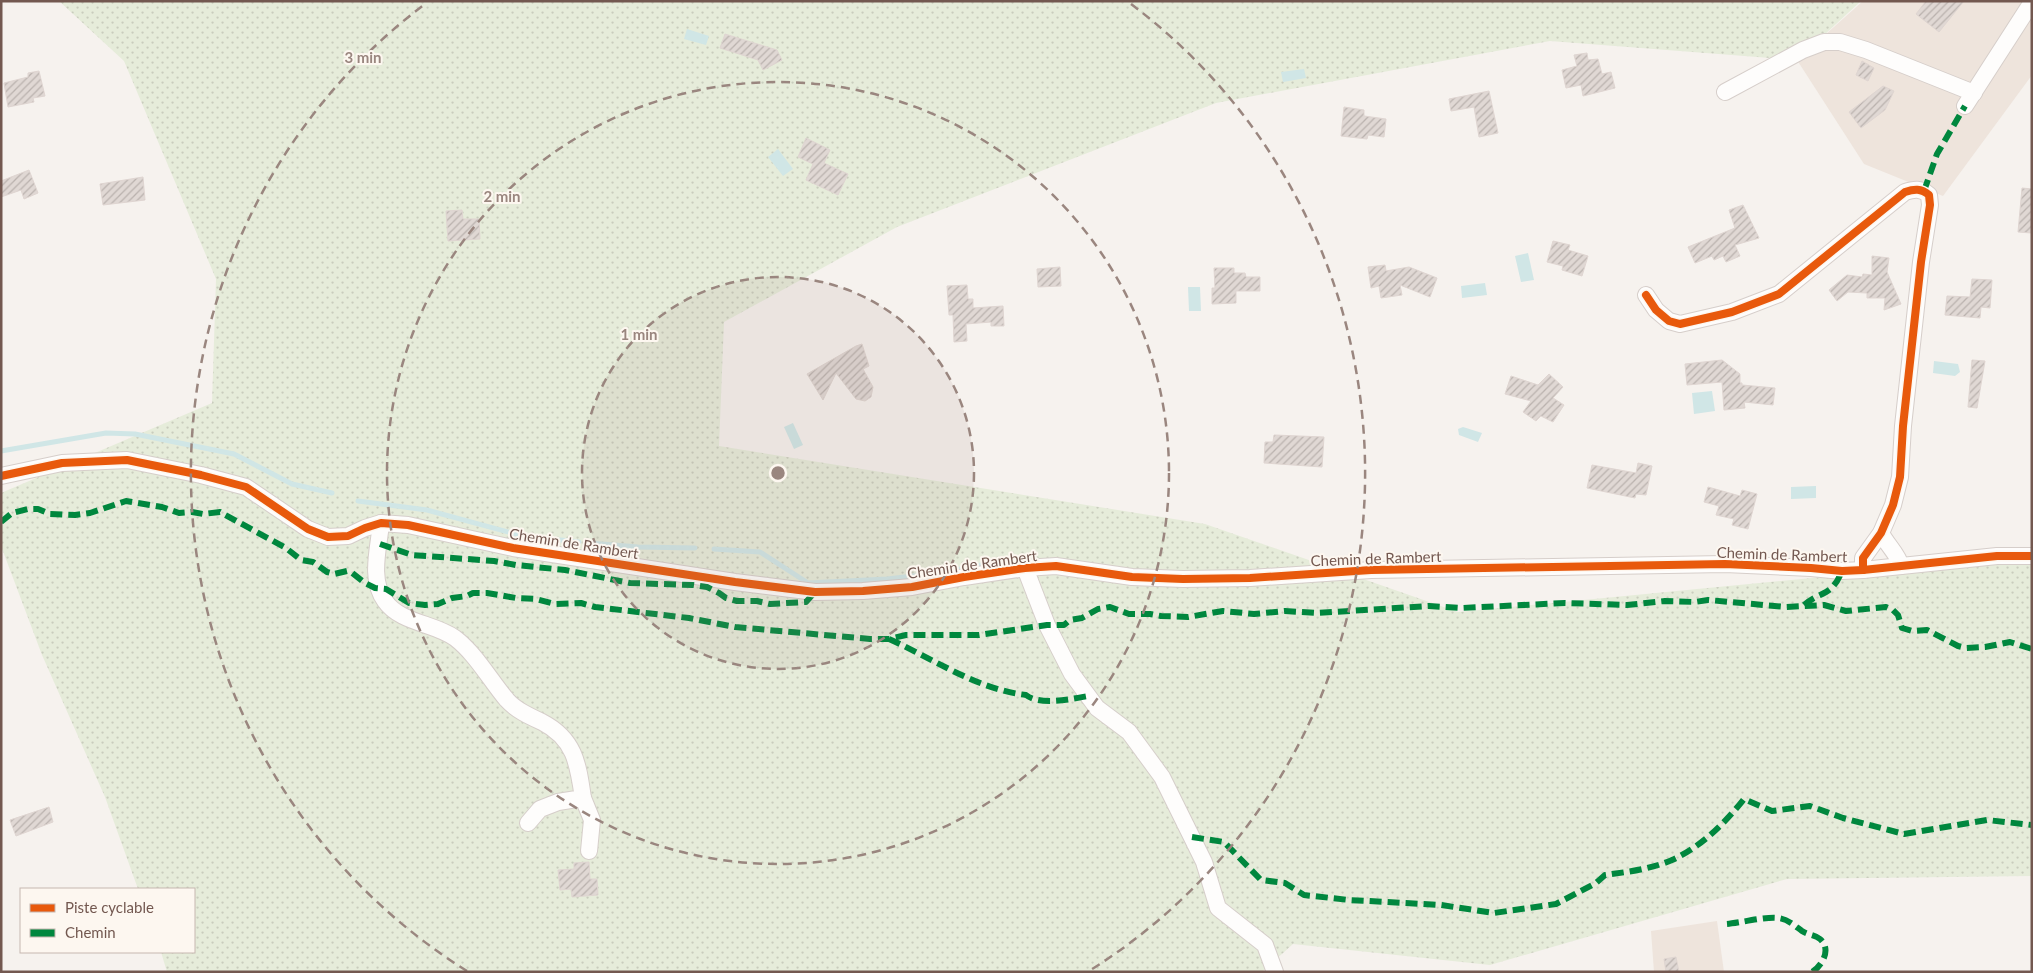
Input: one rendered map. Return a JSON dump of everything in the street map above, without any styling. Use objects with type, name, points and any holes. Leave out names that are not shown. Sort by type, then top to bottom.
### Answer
[{"type":"street","points":[[1725,92],[1802,50],[1824,42],[1840,42],[1866,50],[1970,100],[2032,2]]},
{"type":"street","points":[[1646,295],[1670,321],[1680,324],[1732,312],[1779,294],[1905,192],[1917,189],[1924,190],[1929,195],[1930,206],[1921,262],[1905,407],[1900,477],[1893,505],[1881,534],[1863,558],[1863,570]]},
{"type":"street","name":"Chemin de Rambert","points":[[1,476],[62,463],[127,460],[246,486],[308,529],[328,537],[348,536],[364,528],[381,523],[408,525],[513,548],[814,592],[912,587],[1025,568],[1056,566],[1132,577],[1183,579],[1250,578],[1372,570],[1686,565],[1735,565],[1842,571],[1997,556],[2032,556]]},
{"type":"street","points":[[381,523],[376,578],[384,600],[393,610],[400,614],[454,638],[465,648],[508,701],[520,712],[554,729],[565,739],[574,753],[580,771],[583,798],[592,820],[588,852]]},
{"type":"street","points":[[1881,534],[1899,559],[1901,566]]},
{"type":"street","points":[[1025,568],[1048,625],[1072,674],[1097,708],[1130,732],[1162,777],[1204,862],[1218,908],[1265,945],[1275,972]]},
{"type":"street","points":[[528,823],[540,809],[558,802],[583,798]]},
{"type":"shaded area","points":[[1863,1],[2032,1],[2032,75],[1943,196],[1864,164],[1797,60]]},
{"type":"shaded area","points":[[687,29],[709,36],[706,45],[684,39]]},
{"type":"shaded area","points":[[1304,69],[1306,78],[1283,82],[1281,72]]},
{"type":"shaded area","points":[[778,149],[793,169],[783,176],[768,157]]},
{"type":"shaded area","points":[[1528,253],[1534,280],[1521,282],[1515,256]]},
{"type":"shaded area","points":[[1485,283],[1487,295],[1462,298],[1461,286]]},
{"type":"shaded area","points":[[1188,287],[1200,287],[1201,311],[1189,311]]},
{"type":"shaded area","points":[[1934,361],[1958,364],[1960,372],[1955,376],[1933,373]]},
{"type":"shaded area","points":[[1712,391],[1715,411],[1694,414],[1692,393]]},
{"type":"shaded area","points":[[793,423],[803,445],[794,449],[784,427]]},
{"type":"shaded area","points":[[1463,427],[1482,433],[1478,442],[1459,435],[1458,429]]},
{"type":"shaded area","points":[[1816,486],[1816,498],[1791,499],[1791,487]]},
{"type":"shaded area","points":[[1717,921],[1724,972],[1654,972],[1651,931]]},
{"type":"green space","points":[[59,1],[1861,1],[1797,60],[1550,41],[1216,103],[897,227],[724,322],[719,446],[1205,524],[1458,612],[1958,564],[2032,565],[2032,876],[1787,879],[1490,965],[1293,944],[1262,972],[167,972],[161,953],[195,953],[195,888],[138,888],[105,797],[42,655],[1,546],[1,493],[212,403],[216,279],[124,61]]},
{"type":"building","points":[[1926,1],[1964,1],[1939,32],[1916,14]]},
{"type":"building","points":[[725,34],[777,50],[782,60],[763,70],[758,60],[720,48]]},
{"type":"building","points":[[1587,53],[1588,60],[1598,59],[1602,74],[1611,72],[1615,88],[1583,96],[1581,85],[1566,88],[1562,70],[1577,66],[1574,55]]},
{"type":"building","points":[[1862,61],[1874,68],[1868,81],[1856,75]]},
{"type":"building","points":[[39,71],[45,96],[33,98],[34,102],[8,107],[4,83],[28,77],[28,73]]},
{"type":"building","points":[[1883,86],[1894,91],[1885,110],[1861,128],[1849,112]]},
{"type":"building","points":[[1489,91],[1498,133],[1479,137],[1474,107],[1451,111],[1449,99]]},
{"type":"building","points":[[1344,107],[1364,110],[1364,116],[1386,119],[1384,137],[1368,135],[1367,139],[1341,136]]},
{"type":"building","points":[[806,138],[830,150],[824,163],[848,174],[838,195],[806,180],[813,164],[798,157]]},
{"type":"building","points":[[29,170],[38,193],[24,199],[21,190],[1,197],[1,181]]},
{"type":"building","points":[[143,177],[145,200],[103,205],[100,184]]},
{"type":"building","points":[[2022,188],[2032,189],[2032,233],[2018,232]]},
{"type":"building","points":[[1743,205],[1759,238],[1735,245],[1740,256],[1726,262],[1723,256],[1714,260],[1712,256],[1695,263],[1688,247],[1735,228],[1729,210]]},
{"type":"building","points":[[462,210],[463,219],[479,219],[480,239],[448,241],[446,211]]},
{"type":"building","points":[[1553,241],[1570,245],[1568,250],[1588,256],[1582,276],[1562,270],[1563,266],[1547,262]]},
{"type":"building","points":[[1872,256],[1889,258],[1887,272],[1901,304],[1884,310],[1885,298],[1867,298],[1867,293],[1848,292],[1837,301],[1829,290],[1847,275],[1862,277],[1863,274],[1872,275]]},
{"type":"building","points":[[1385,265],[1386,271],[1409,267],[1437,278],[1430,297],[1400,285],[1402,295],[1381,298],[1379,286],[1371,288],[1368,267]]},
{"type":"building","points":[[1060,267],[1061,286],[1038,287],[1037,269]]},
{"type":"building","points":[[1214,268],[1234,268],[1234,273],[1245,273],[1246,277],[1260,277],[1260,291],[1236,291],[1236,303],[1212,304],[1212,288],[1215,288]]},
{"type":"building","points":[[1972,279],[1992,280],[1990,308],[1981,307],[1980,318],[1945,315],[1947,296],[1970,297]]},
{"type":"building","points":[[967,285],[968,299],[973,299],[973,308],[1003,306],[1004,326],[991,326],[991,322],[966,324],[967,341],[954,342],[953,315],[949,315],[947,286]]},
{"type":"building","points":[[862,344],[869,366],[863,369],[873,387],[871,397],[865,401],[856,399],[836,373],[823,400],[807,374]]},
{"type":"building","points":[[1722,360],[1740,374],[1740,383],[1742,385],[1775,388],[1773,405],[1744,402],[1745,408],[1724,410],[1722,382],[1687,385],[1685,364]]},
{"type":"building","points":[[1972,360],[1985,361],[1977,408],[1968,407]]},
{"type":"building","points":[[1549,374],[1563,387],[1553,398],[1564,405],[1553,422],[1541,416],[1536,421],[1523,412],[1531,401],[1505,394],[1511,376],[1538,385]]},
{"type":"building","points":[[1274,435],[1324,437],[1322,467],[1264,463],[1265,442],[1273,442]]},
{"type":"building","points":[[1638,463],[1652,466],[1646,495],[1636,494],[1635,498],[1587,488],[1592,465],[1636,473]]},
{"type":"building","points":[[1708,487],[1740,496],[1742,490],[1757,494],[1748,529],[1732,525],[1734,519],[1716,515],[1719,506],[1704,502]]},
{"type":"building","points":[[49,807],[53,822],[16,836],[10,820]]},
{"type":"building","points":[[589,862],[590,879],[597,879],[598,895],[572,897],[571,889],[560,890],[558,870],[574,869],[574,863]]},
{"type":"building","points":[[1676,957],[1679,972],[1666,972],[1664,959]]},
{"type":"waterway","points":[[1,451],[106,433],[135,434],[234,454],[292,484],[332,493]]},
{"type":"waterway","points":[[358,501],[427,510],[523,536],[579,542]]},
{"type":"waterway","points":[[589,543],[638,547],[695,548]]},
{"type":"waterway","points":[[714,549],[760,552],[808,583],[887,579],[941,573],[1007,560]]},
{"type":"marked path","points":[[1924,191],[1937,154],[1965,106]]},
{"type":"marked path","points":[[1,522],[12,513],[28,509],[38,509],[50,514],[75,515],[90,513],[126,501],[162,507],[179,513],[192,512],[203,514],[220,512],[286,548],[301,560],[313,562],[327,572],[334,574],[351,572],[365,583],[375,588],[386,589],[409,603],[438,604],[452,598],[467,596],[473,593],[487,593],[536,599],[555,604],[581,603],[595,607],[689,618],[735,627],[870,639],[889,639],[906,635],[979,635],[1047,625],[1064,625],[1070,620],[1082,618],[1098,609],[1110,607],[1129,614],[1188,617],[1223,611],[1254,614],[1285,611],[1317,613],[1429,606],[1461,608],[1565,603],[1627,605],[1665,601],[1695,602],[1708,600],[1786,607],[1824,605],[1846,611],[1886,607],[1898,615],[1902,628],[1912,631],[1927,630],[1958,646],[1966,648],[1985,647],[2010,642],[2032,649]]},
{"type":"marked path","points":[[380,544],[412,555],[494,561],[565,570],[630,583],[707,587],[726,598],[737,601],[757,601],[770,604],[806,602],[815,592]]},
{"type":"marked path","points":[[1804,605],[1830,590],[1842,571]]},
{"type":"marked path","points":[[889,639],[990,687],[1047,701],[1088,696]]},
{"type":"marked path","points":[[1192,837],[1224,842],[1261,880],[1285,883],[1304,895],[1349,900],[1441,905],[1494,913],[1556,904],[1596,883],[1605,875],[1647,868],[1683,855],[1712,834],[1744,799],[1772,811],[1810,806],[1843,818],[1904,834],[1987,820],[2032,825]]},
{"type":"marked path","points":[[1727,924],[1778,918],[1788,921],[1804,932],[1820,939],[1824,943],[1824,957],[1819,966],[1812,972]]},
{"type":"cycle path","points":[[1646,295],[1656,310],[1669,321],[1680,324],[1732,312],[1779,294],[1905,192],[1917,190],[1929,195],[1930,205],[1921,262],[1903,426],[1900,477],[1893,505],[1881,533],[1863,558],[1863,570]]},
{"type":"cycle path","points":[[1,476],[62,463],[127,460],[201,475],[246,487],[308,529],[328,537],[348,536],[381,523],[408,525],[513,548],[735,582],[815,592],[912,587],[1025,568],[1056,566],[1132,577],[1183,579],[1250,578],[1371,570],[1725,564],[1842,571],[1997,556],[2032,556]]}]
